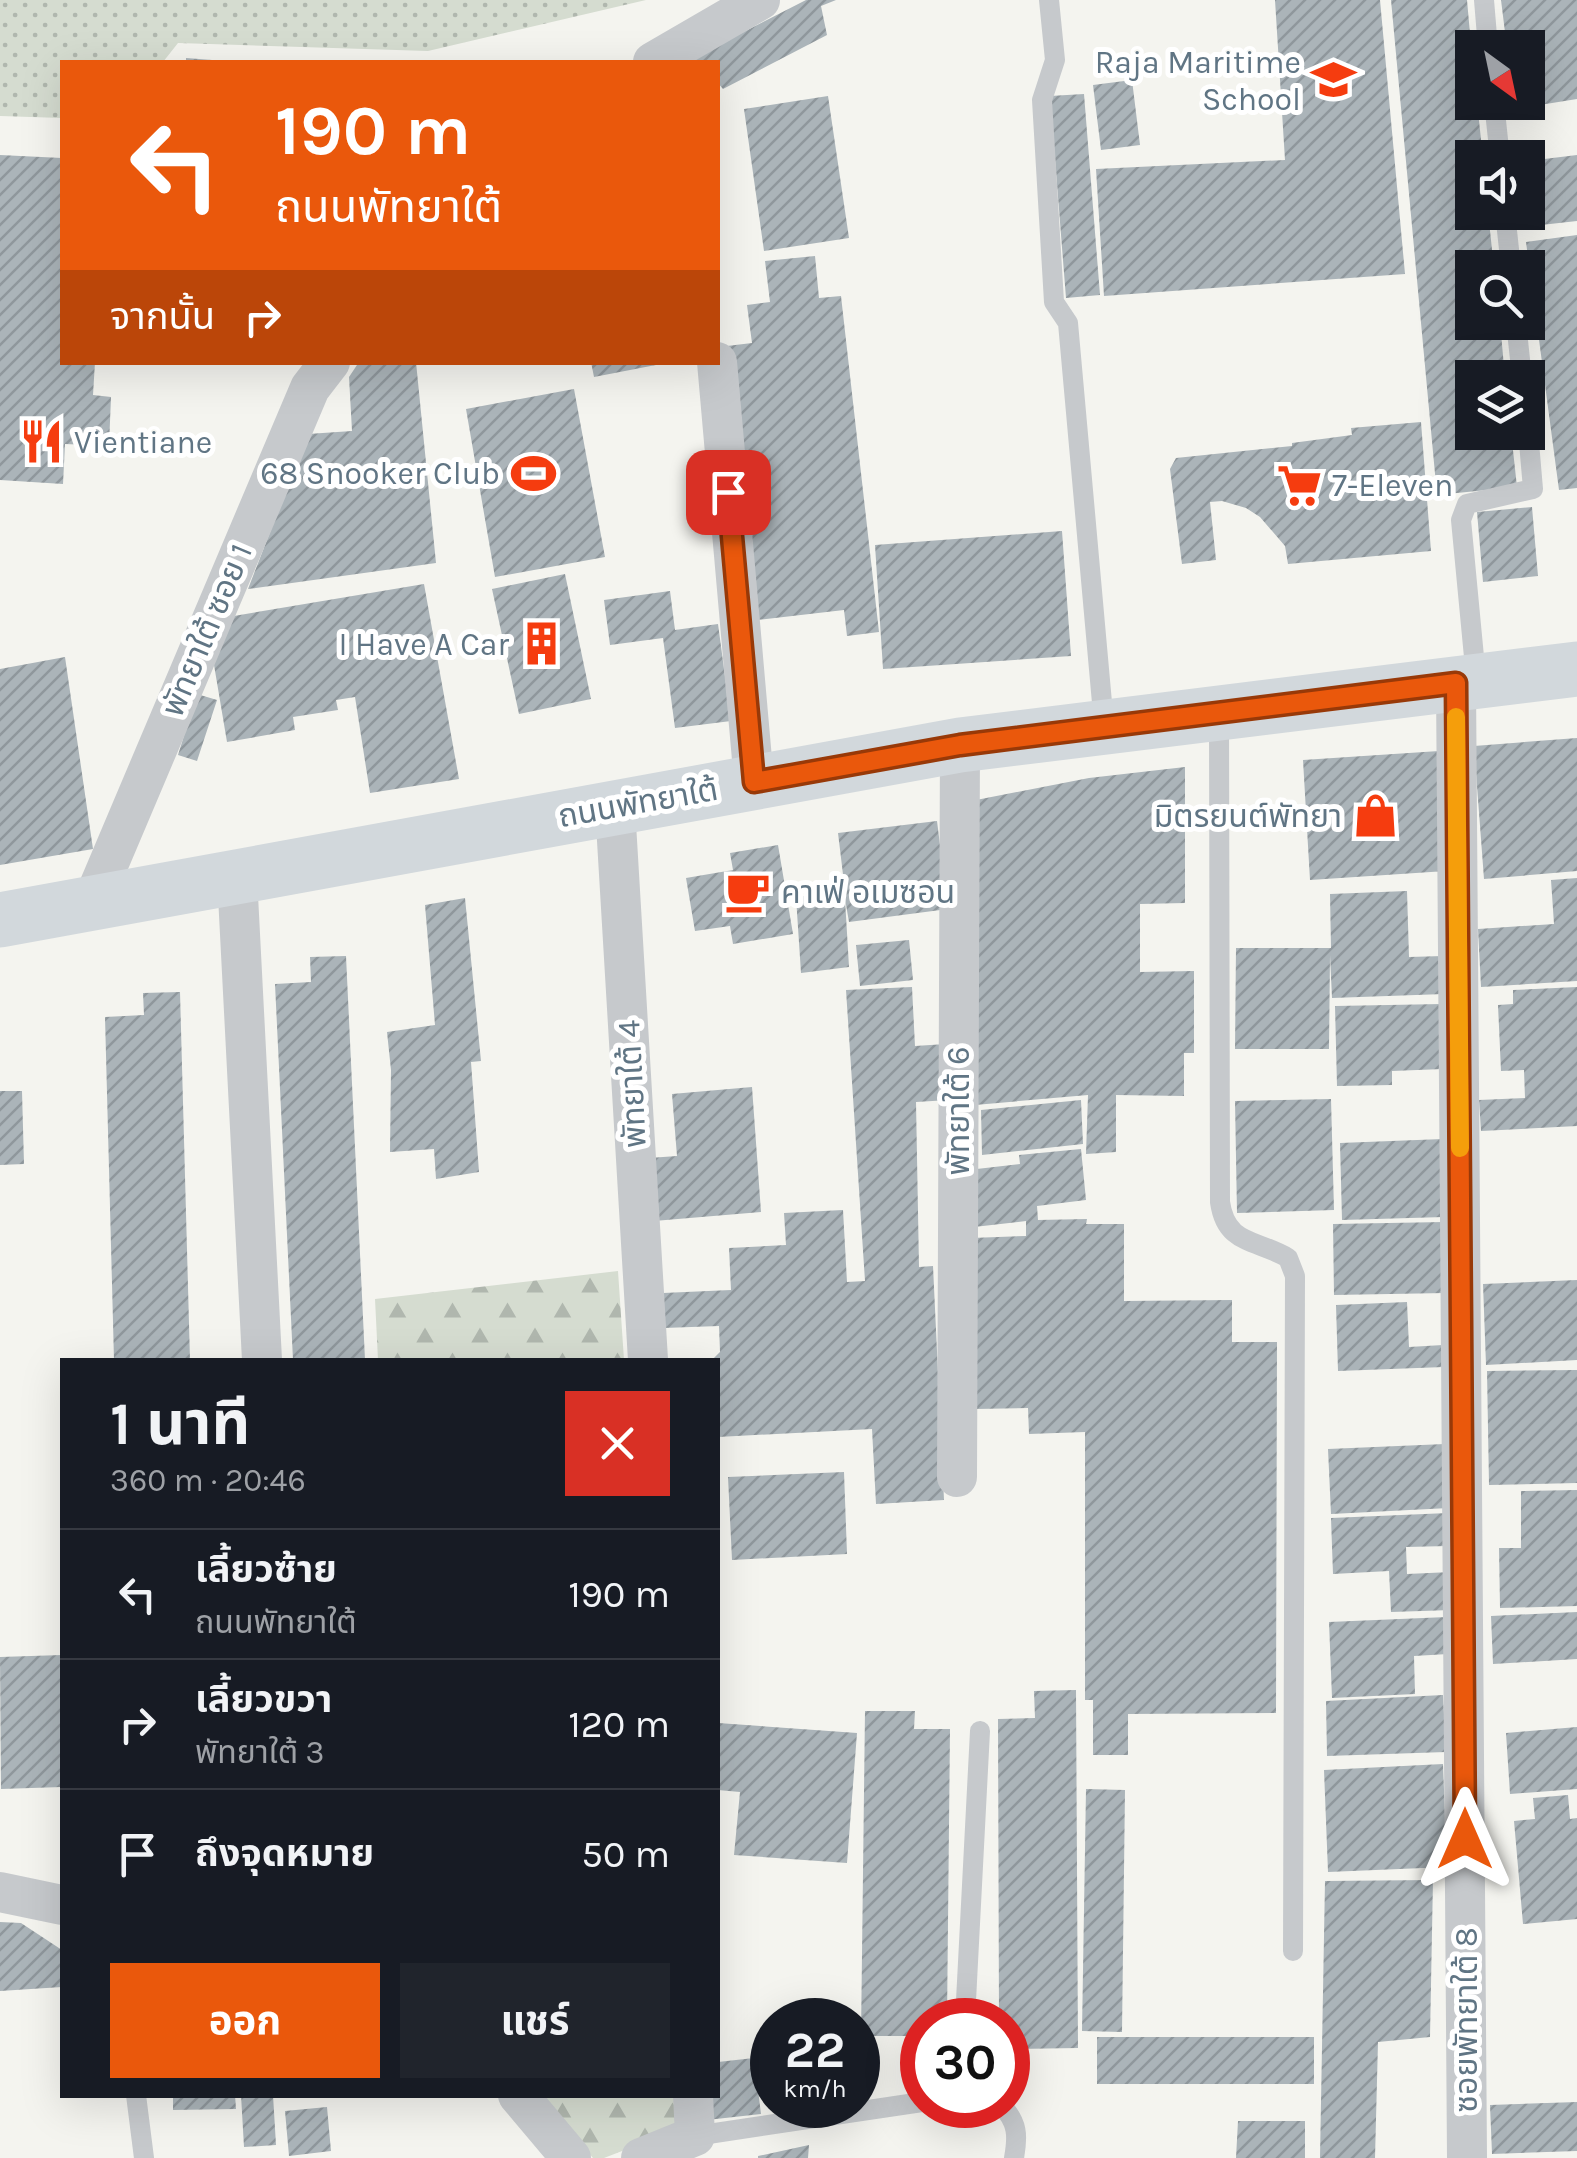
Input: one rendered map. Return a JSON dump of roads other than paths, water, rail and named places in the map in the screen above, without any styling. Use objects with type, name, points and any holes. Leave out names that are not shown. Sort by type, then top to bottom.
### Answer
[{"type":"main road","name":"ถนนพัทยาใต้","points":[[0,920],[960,745],[1577,670]]},
{"type":"street","points":[[656,60],[760,0]]},
{"type":"street","name":"พัทยาใต้ ซอย 1","points":[[92,903],[310,388],[328,365]]},
{"type":"street","points":[[717,365],[754,782]]},
{"type":"street","name":"ซอยพัทยาใต้ 8","points":[[1466,682],[1467,2158]]},
{"type":"street","name":"พัทยาใต้ 6","points":[[957,1476],[960,745]]},
{"type":"street","name":"พัทยาใต้ 4","points":[[615,808],[648,1358]]},
{"type":"street","points":[[237,876],[262,1358]]},
{"type":"street","points":[[0,1892],[60,1905]]},
{"type":"street","points":[[521,2098],[571,2158]]},
{"type":"street","points":[[641,2158],[695,2136],[693,2098]]},
{"type":"lane","points":[[1050,0],[1055,60],[1042,100],[1054,302],[1068,323],[1104,726]]},
{"type":"lane","points":[[1484,0],[1486,30]]},
{"type":"lane","points":[[1466,682],[1461,520],[1467,504],[1534,489],[1530,450]]},
{"type":"lane","points":[[1219,713],[1222,1218],[1232,1233],[1288,1258],[1295,1276],[1293,1952]]},
{"type":"lane","points":[[966,1998],[980,1731]]},
{"type":"lane","points":[[136,2098],[144,2158]]},
{"type":"lane","points":[[695,2136],[900,2105]]},
{"type":"lane","points":[[1014,2158],[1015,2128]]},
{"type":"place","name":"Raja Maritime School","points":[[1334,80]]},
{"type":"place","name":"Vientiane","points":[[41,442]]},
{"type":"place","name":"68 Snooker Club","points":[[533,473]]},
{"type":"place","name":"7-Eleven","points":[[1299,485]]},
{"type":"place","name":"I Have A Car","points":[[542,644]]},
{"type":"place","name":"มิตรยนต์พัทยา","points":[[1375,816]]},
{"type":"place","name":"คาเฟ่ อเมซอน","points":[[748,892]]}]
